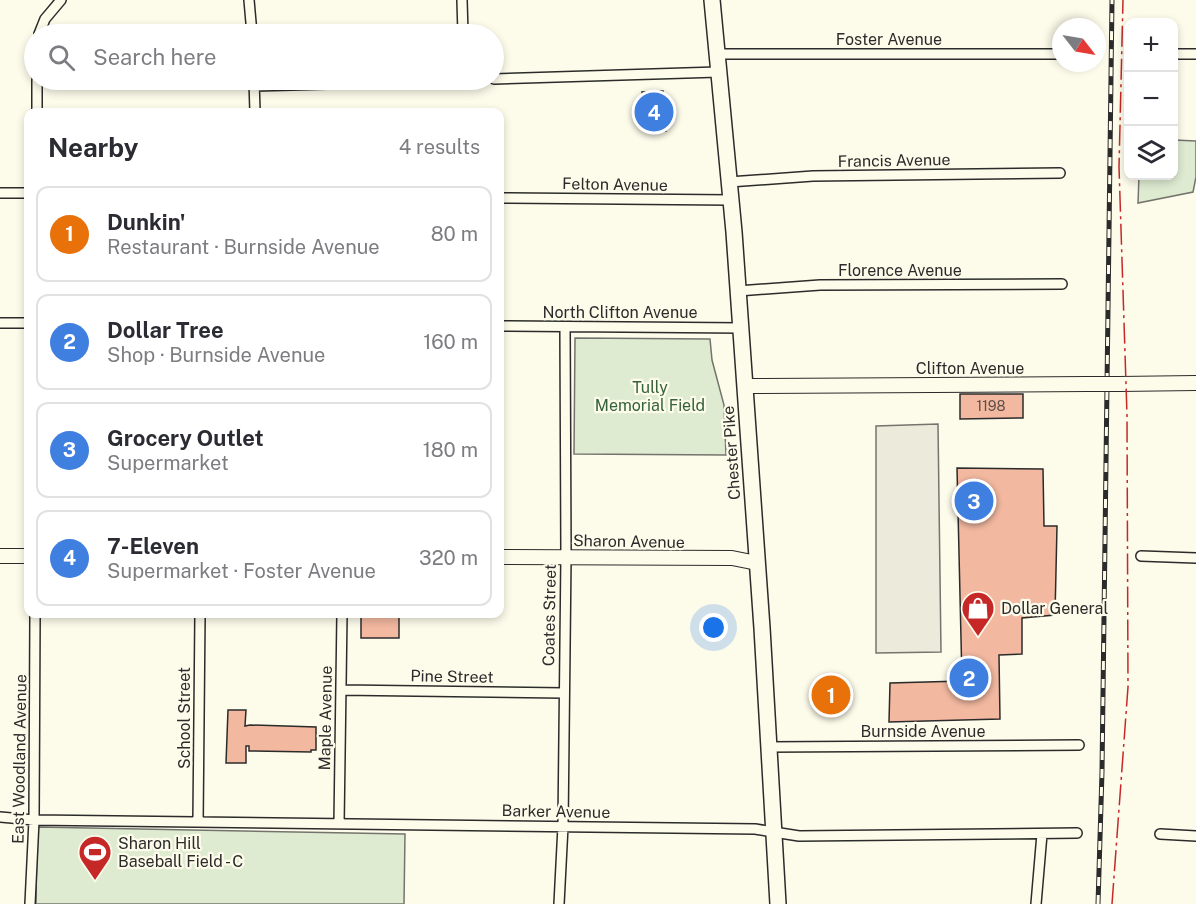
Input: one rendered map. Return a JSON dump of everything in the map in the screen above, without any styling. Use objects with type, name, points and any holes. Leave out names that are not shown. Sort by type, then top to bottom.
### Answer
[{"type":"main road","name":"Chester Pike","points":[[712,0],[741,328],[778,904]]},
{"type":"street","points":[[43,24],[61,0]]},
{"type":"street","points":[[249,0],[251,24]]},
{"type":"street","points":[[462,0],[463,24]]},
{"type":"street","name":"Foster Avenue","points":[[716,54],[1052,54]]},
{"type":"street","points":[[1178,54],[1196,54]]},
{"type":"street","points":[[504,79],[718,72]]},
{"type":"street","points":[[37,90],[37,108]]},
{"type":"street","points":[[255,90],[255,108]]},
{"type":"street","name":"Francis Avenue","points":[[729,182],[813,176],[1060,173]]},
{"type":"street","points":[[0,193],[24,193]]},
{"type":"street","name":"Felton Avenue","points":[[504,198],[731,200]]},
{"type":"street","name":"Florence Avenue","points":[[738,291],[820,285],[1062,284]]},
{"type":"street","points":[[0,323],[24,323]]},
{"type":"street","name":"North Clifton Avenue","points":[[504,326],[741,328]]},
{"type":"street","name":"Coates Street","points":[[559,904],[566,556],[565,327]]},
{"type":"street","name":"Clifton Avenue","points":[[745,386],[1196,383]]},
{"type":"street","points":[[0,556],[24,556]]},
{"type":"street","points":[[1141,556],[1196,558]]},
{"type":"street","name":"Sharon Avenue","points":[[504,557],[732,558],[757,563]]},
{"type":"street","name":"East Woodland Avenue","points":[[30,904],[34,820],[35,618]]},
{"type":"street","name":"School Street","points":[[198,822],[200,618]]},
{"type":"street","name":"Maple Avenue","points":[[339,824],[342,618]]},
{"type":"street","name":"Pine Street","points":[[341,690],[563,693]]},
{"type":"street","name":"Burnside Avenue","points":[[768,747],[1079,745]]},
{"type":"street","name":"Barker Avenue","points":[[0,817],[34,820],[755,829],[799,836],[1077,833]]},
{"type":"street","points":[[1036,904],[1042,834]]},
{"type":"street","points":[[1160,834],[1196,836]]},
{"type":"green space","points":[[1178,140],[1196,141],[1196,177],[1193,192],[1138,203],[1139,180],[1178,180]]},
{"type":"green space","name":"Tully Memorial Field","points":[[575,338],[710,339],[712,360],[724,405],[726,455],[574,454]]},
{"type":"green space","points":[[37,827],[405,834],[404,904],[36,904]]},
{"type":"shaded area","points":[[938,424],[941,652],[876,653],[876,426]]},
{"type":"building","points":[[663,91],[666,131],[646,132],[642,92]]},
{"type":"building","points":[[960,394],[1023,394],[1023,418],[960,419]]},
{"type":"building","points":[[957,468],[1043,469],[1044,526],[1057,526],[1055,615],[1022,618],[1022,654],[999,655],[1000,719],[889,722],[890,683],[962,681]]},
{"type":"building","points":[[361,618],[399,618],[399,638],[361,638]]},
{"type":"building","points":[[840,680],[842,708],[821,709],[819,681]]},
{"type":"building","points":[[228,710],[246,710],[245,726],[316,727],[316,750],[311,750],[311,752],[249,751],[249,746],[246,746],[246,763],[226,763]]},
{"type":"railway","points":[[1098,904],[1102,772],[1112,0]]},
{"type":"power","points":[[1112,904],[1128,687],[1127,415],[1119,167],[1123,0]]},
{"type":"place","name":"7-Eleven","points":[[654,112]]},
{"type":"place","name":"Grocery Outlet","points":[[974,501]]},
{"type":"place","name":"Dollar General","points":[[978,637]]},
{"type":"place","name":"Dollar Tree","points":[[969,678]]},
{"type":"place","name":"Dunkin'","points":[[831,695]]},
{"type":"place","name":"Sharon Hill Baseball Field - C","points":[[95,881]]}]
